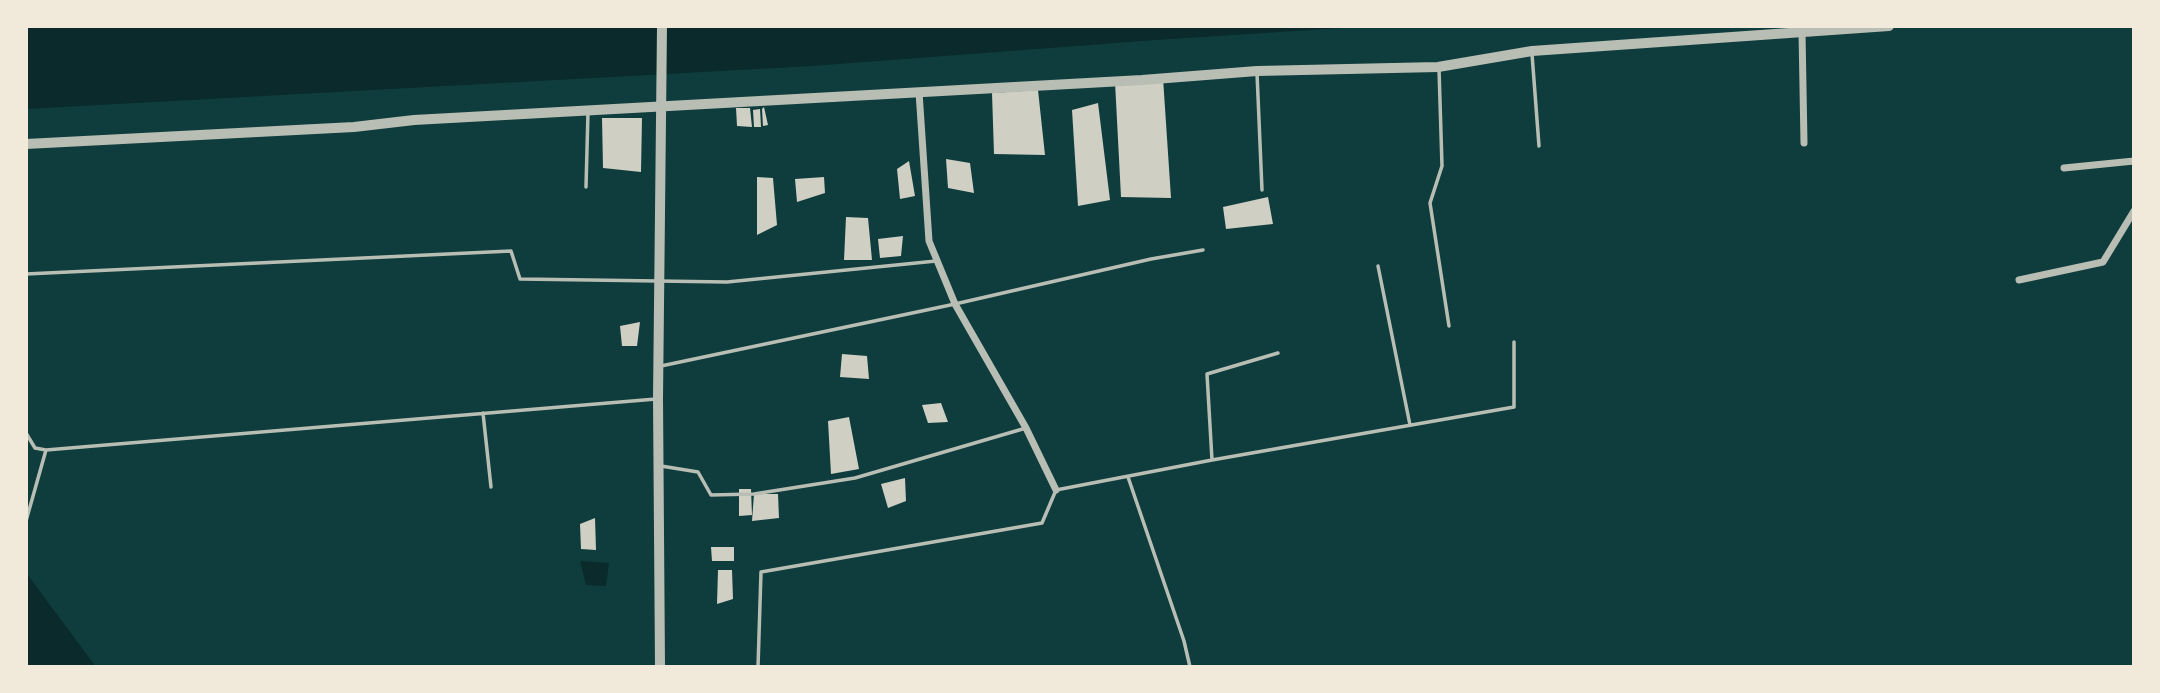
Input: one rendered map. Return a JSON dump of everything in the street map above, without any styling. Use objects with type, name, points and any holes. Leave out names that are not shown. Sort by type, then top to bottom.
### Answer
[{"type":"street","points":[[660,667],[658,398],[662,26]]},
{"type":"street","points":[[26,144],[354,127],[414,120],[1257,71],[1438,67],[1532,51],[1889,26]]},
{"type":"street","points":[[1802,32],[1804,143]]},
{"type":"street","points":[[919,92],[929,241],[955,304],[1026,428],[1056,490]]},
{"type":"street","points":[[2064,168],[2134,162]]},
{"type":"street","points":[[2019,280],[2103,262],[2134,211]]},
{"type":"lane","points":[[1532,51],[1539,146]]},
{"type":"lane","points":[[1438,67],[1442,166],[1430,203],[1449,326]]},
{"type":"lane","points":[[1257,71],[1262,190]]},
{"type":"lane","points":[[586,187],[589,110]]},
{"type":"lane","points":[[659,367],[1151,259],[1203,250]]},
{"type":"lane","points":[[26,274],[512,251],[520,279],[727,282],[938,261]]},
{"type":"lane","points":[[1378,266],[1410,425]]},
{"type":"lane","points":[[758,667],[761,572],[1042,523],[1056,490],[1514,407],[1514,342]]},
{"type":"lane","points":[[1212,460],[1207,374],[1278,353]]},
{"type":"lane","points":[[26,433],[35,448],[46,450],[658,398]]},
{"type":"lane","points":[[483,413],[491,487]]},
{"type":"lane","points":[[658,466],[698,472],[711,495],[754,494],[855,478],[1026,428]]},
{"type":"lane","points":[[26,521],[46,450]]},
{"type":"lane","points":[[1128,477],[1184,641],[1190,667]]},
{"type":"water","points":[[26,26],[1373,26],[812,66],[26,109]]},
{"type":"water","points":[[580,561],[609,563],[606,586],[586,585]]},
{"type":"water","points":[[27,574],[96,667],[26,667]]},
{"type":"building","points":[[1163,78],[1171,198],[1121,197],[1115,82]]},
{"type":"building","points":[[1038,90],[1045,155],[994,154],[992,93]]},
{"type":"building","points":[[1098,103],[1110,200],[1078,206],[1072,110]]},
{"type":"building","points":[[764,107],[768,125],[763,126],[762,109]]},
{"type":"building","points":[[736,108],[750,108],[752,127],[737,126]]},
{"type":"building","points":[[760,109],[761,127],[754,127],[753,110]]},
{"type":"building","points":[[602,118],[642,118],[641,172],[603,168]]},
{"type":"building","points":[[946,159],[970,163],[974,193],[948,188]]},
{"type":"building","points":[[909,161],[915,196],[900,199],[897,169]]},
{"type":"building","points":[[757,177],[773,178],[777,225],[757,235]]},
{"type":"building","points":[[824,177],[825,193],[797,202],[795,179]]},
{"type":"building","points":[[1268,197],[1273,224],[1226,229],[1223,207]]},
{"type":"building","points":[[846,217],[868,218],[872,260],[844,260]]},
{"type":"building","points":[[903,236],[901,256],[880,258],[878,239]]},
{"type":"building","points":[[640,322],[637,346],[622,346],[620,326]]},
{"type":"building","points":[[842,354],[867,356],[869,379],[840,377]]},
{"type":"building","points":[[941,403],[948,422],[928,423],[922,405]]},
{"type":"building","points":[[849,417],[859,469],[831,474],[828,421]]},
{"type":"building","points":[[905,478],[906,501],[888,508],[881,484]]},
{"type":"building","points":[[739,489],[751,489],[752,515],[739,516]]},
{"type":"building","points":[[754,494],[778,494],[779,518],[752,521]]},
{"type":"building","points":[[595,518],[596,550],[581,549],[580,524]]},
{"type":"building","points":[[711,547],[734,547],[734,561],[712,561]]},
{"type":"building","points":[[718,570],[732,570],[733,599],[717,604]]}]
